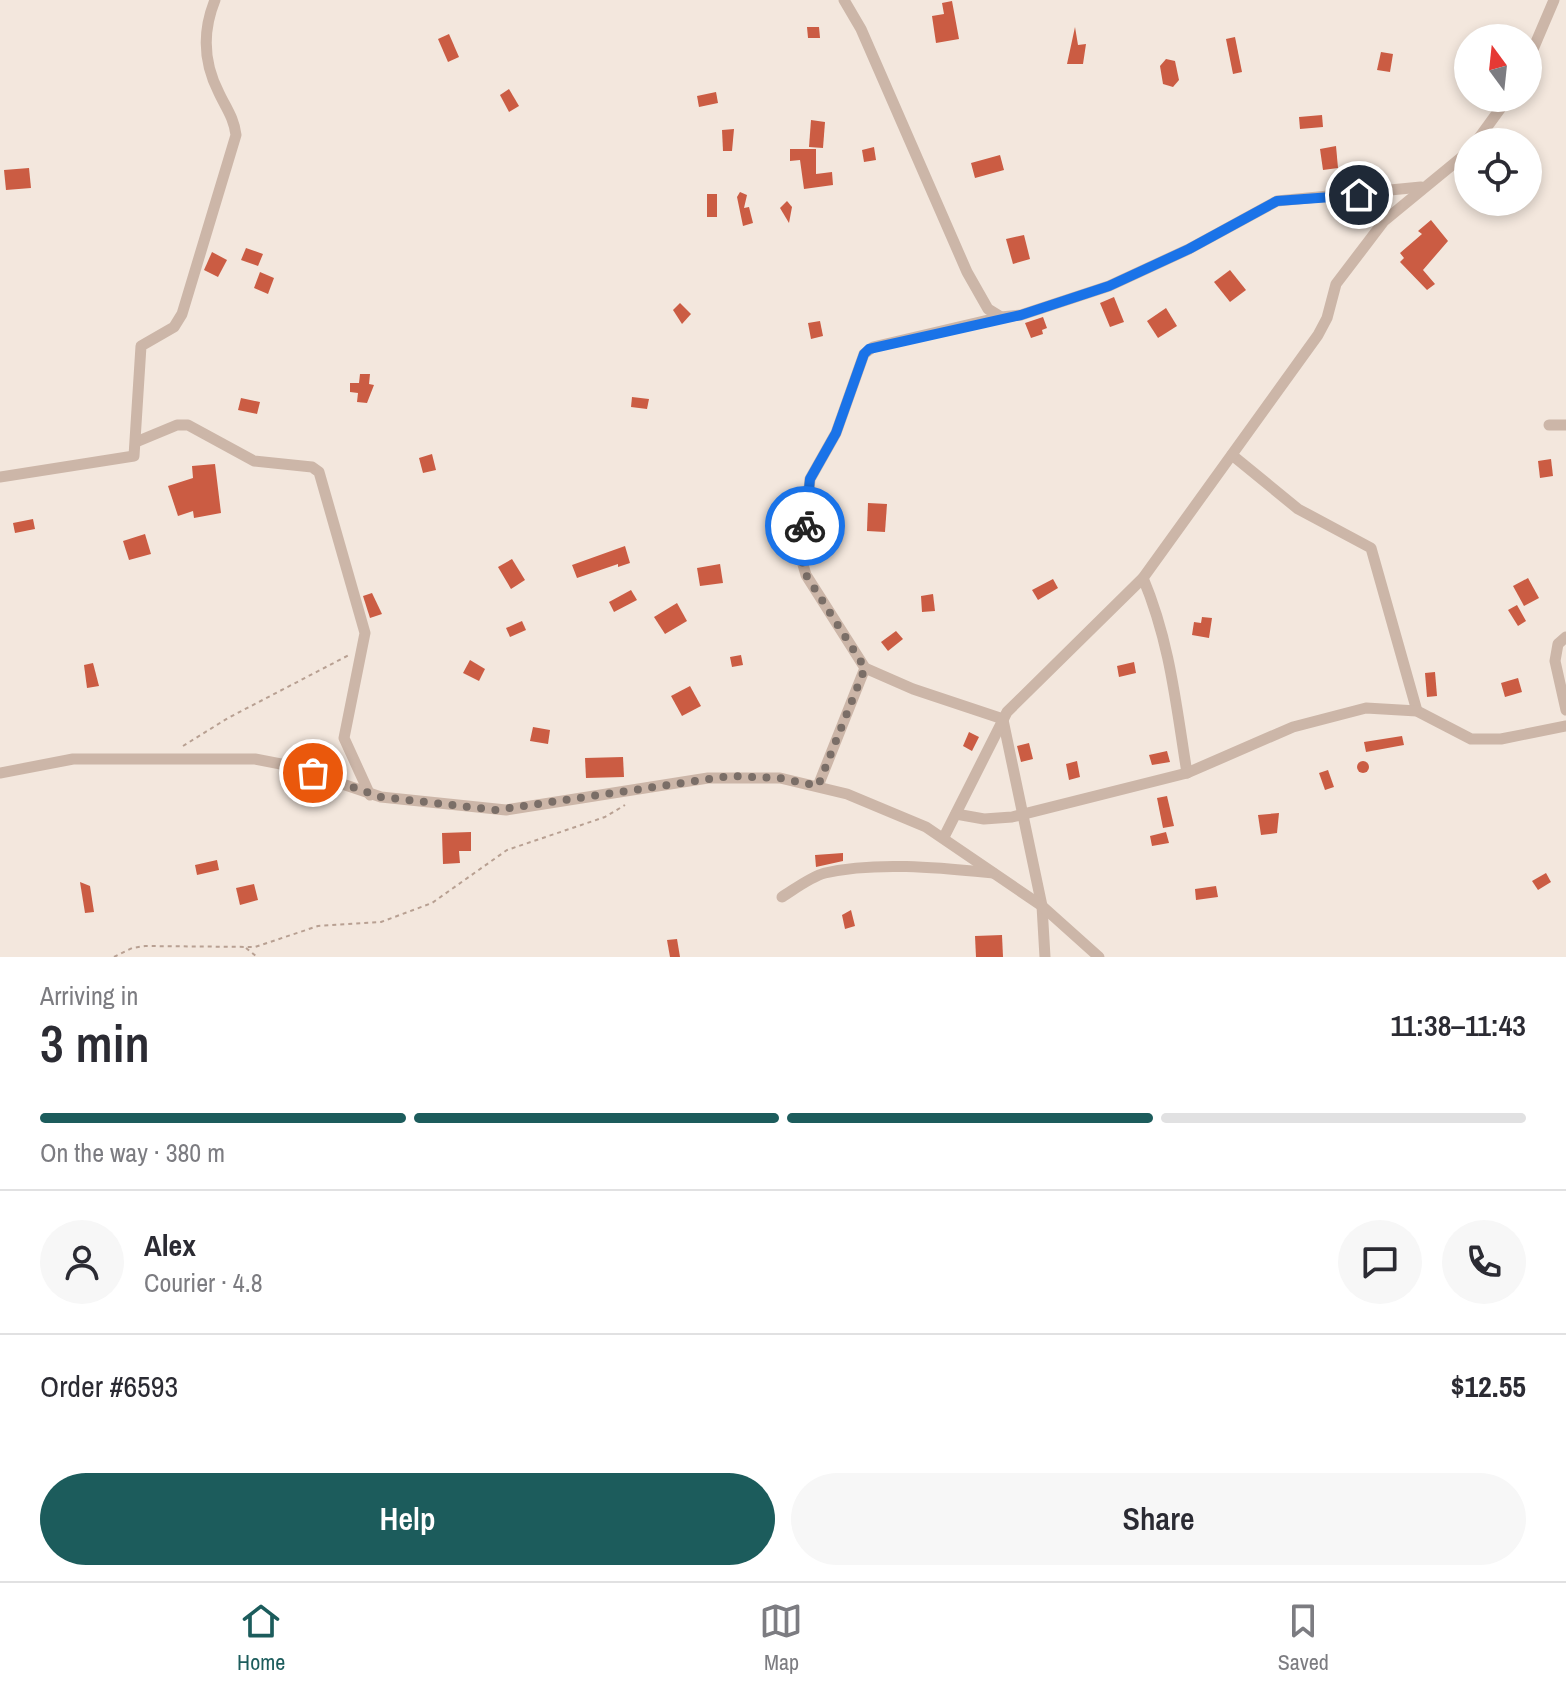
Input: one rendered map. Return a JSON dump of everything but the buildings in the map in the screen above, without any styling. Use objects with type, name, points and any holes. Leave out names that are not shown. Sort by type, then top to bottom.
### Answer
[{"type":"street","points":[[0,477],[134,456],[141,346],[174,327],[182,314],[236,135],[230,111],[208,67],[204,27],[215,0]]},
{"type":"street","points":[[844,0],[861,29],[967,272],[988,309],[1001,317]]},
{"type":"street","points":[[1542,28],[1554,0]]},
{"type":"street","points":[[944,837],[1003,719],[1018,698],[1143,578],[1318,335],[1327,318],[1336,284],[1356,256],[1389,215],[1454,163]]},
{"type":"street","points":[[1003,719],[913,689],[865,668],[803,565],[810,479],[836,433],[866,351],[1001,317],[1021,315],[1109,286],[1189,249],[1277,201],[1426,186]]},
{"type":"street","points":[[136,442],[177,425],[188,425],[254,461],[316,469],[322,479],[365,633],[344,738],[370,795]]},
{"type":"street","points":[[1549,425],[1566,425]]},
{"type":"street","points":[[1232,455],[1298,509],[1371,548],[1417,711]]},
{"type":"street","points":[[1143,578],[1161,621],[1170,656],[1187,773]]},
{"type":"street","points":[[1566,637],[1558,644],[1555,661],[1566,710]]},
{"type":"street","points":[[818,786],[865,668]]},
{"type":"street","points":[[956,814],[996,819],[1022,815],[1187,773],[1293,727],[1332,715],[1387,707],[1417,711],[1471,739],[1501,739],[1566,726]]},
{"type":"street","points":[[1003,719],[1042,906],[1045,957]]},
{"type":"street","points":[[0,773],[73,759],[165,757],[269,761],[370,795],[506,810],[730,776],[780,778],[818,786],[888,809],[944,837],[1042,906],[1099,957]]},
{"type":"street","points":[[782,897],[825,874],[853,870],[935,868],[998,874]]},
{"type":"path","points":[[165,757],[228,718],[364,648]]},
{"type":"path","points":[[114,957],[132,948],[145,946],[267,945],[318,926],[367,926],[418,911],[467,881],[507,850],[605,817],[644,788]]},
{"type":"path","points":[[245,947],[257,957]]},
{"type":"way so far","points":[[313,773],[362,793],[381,797],[496,810],[730,776],[780,778],[818,786],[865,668],[806,575],[802,561],[805,526]]},
{"type":"route","points":[[805,526],[810,479],[836,433],[864,354],[869,349],[1001,317],[1021,315],[1109,286],[1189,249],[1277,201],[1359,195]]}]
